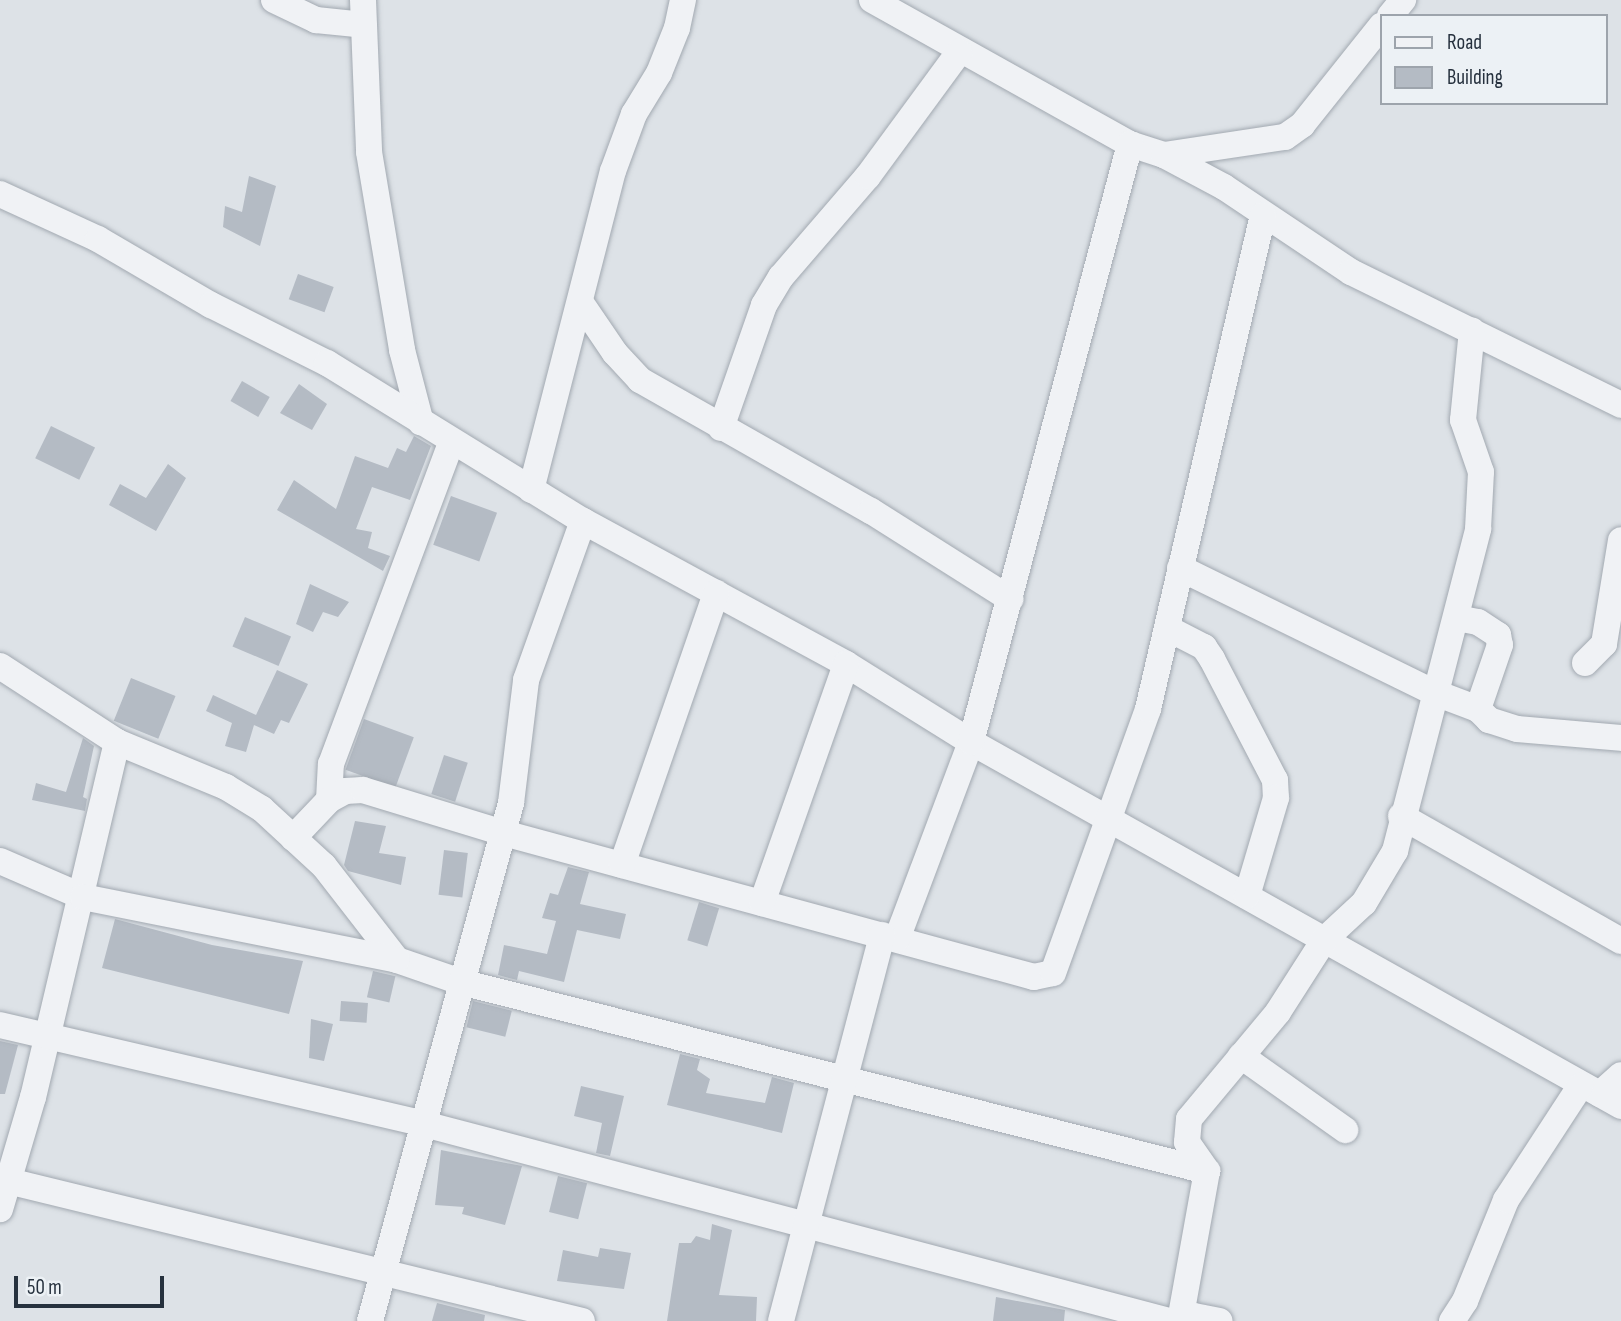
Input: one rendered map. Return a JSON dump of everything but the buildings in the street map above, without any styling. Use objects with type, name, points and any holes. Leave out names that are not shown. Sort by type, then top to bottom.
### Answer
[{"type":"street","points":[[274,0],[316,20],[364,13],[369,152],[402,350],[421,424]]},
{"type":"street","points":[[531,490],[613,171],[634,114],[659,72],[677,28],[683,0]]},
{"type":"street","points":[[872,0],[959,52],[1130,144],[1164,155],[1351,272],[1621,405]]},
{"type":"street","points":[[1392,14],[1403,0]]},
{"type":"street","points":[[1164,155],[1285,137],[1302,125],[1380,27]]},
{"type":"street","points":[[721,428],[764,305],[781,277],[868,176],[959,52]]},
{"type":"street","points":[[781,1321],[844,1080],[889,937],[971,742],[1130,144]]},
{"type":"street","points":[[0,194],[98,239],[211,305],[327,363],[451,443],[583,521],[846,664],[971,742],[1600,1095]]},
{"type":"street","points":[[293,838],[329,800],[345,791],[363,790],[500,832],[1046,977],[1058,967],[1147,709],[1263,215]]},
{"type":"street","points":[[581,303],[627,369],[721,428],[871,511],[1010,599]]},
{"type":"street","points":[[1220,1321],[1202,1316],[1182,1321],[1207,1171],[1187,1142],[1189,1119],[1278,1012],[1324,940],[1364,903],[1395,850],[1401,816],[1433,692],[1457,618],[1483,489],[1463,419],[1472,330]]},
{"type":"street","points":[[329,800],[331,764],[451,443]]},
{"type":"street","points":[[370,1321],[380,1271],[424,1124],[518,769],[526,680],[583,521]]},
{"type":"street","points":[[1585,663],[1604,644],[1621,540]]},
{"type":"street","points":[[1180,568],[1433,692],[1478,709],[1501,726],[1621,738]]},
{"type":"street","points":[[622,865],[716,593]]},
{"type":"street","points":[[1457,618],[1478,622],[1498,635],[1500,645],[1478,709]]},
{"type":"street","points":[[1167,628],[1204,648],[1212,659],[1275,780],[1276,798],[1247,896]]},
{"type":"street","points":[[762,903],[846,664]]},
{"type":"street","points":[[0,666],[117,741],[226,787],[262,809],[324,866],[397,960]]},
{"type":"street","points":[[0,1209],[4,1181],[48,1038],[83,897],[117,741]]},
{"type":"street","points":[[1401,816],[1621,941]]},
{"type":"street","points":[[0,861],[83,897],[397,960],[461,982],[1207,1171]]},
{"type":"street","points":[[0,1025],[424,1124],[1169,1321]]},
{"type":"street","points":[[1241,1056],[1345,1130]]},
{"type":"street","points":[[1452,1321],[1465,1301],[1506,1200],[1621,1075]]},
{"type":"street","points":[[4,1181],[582,1321]]}]
